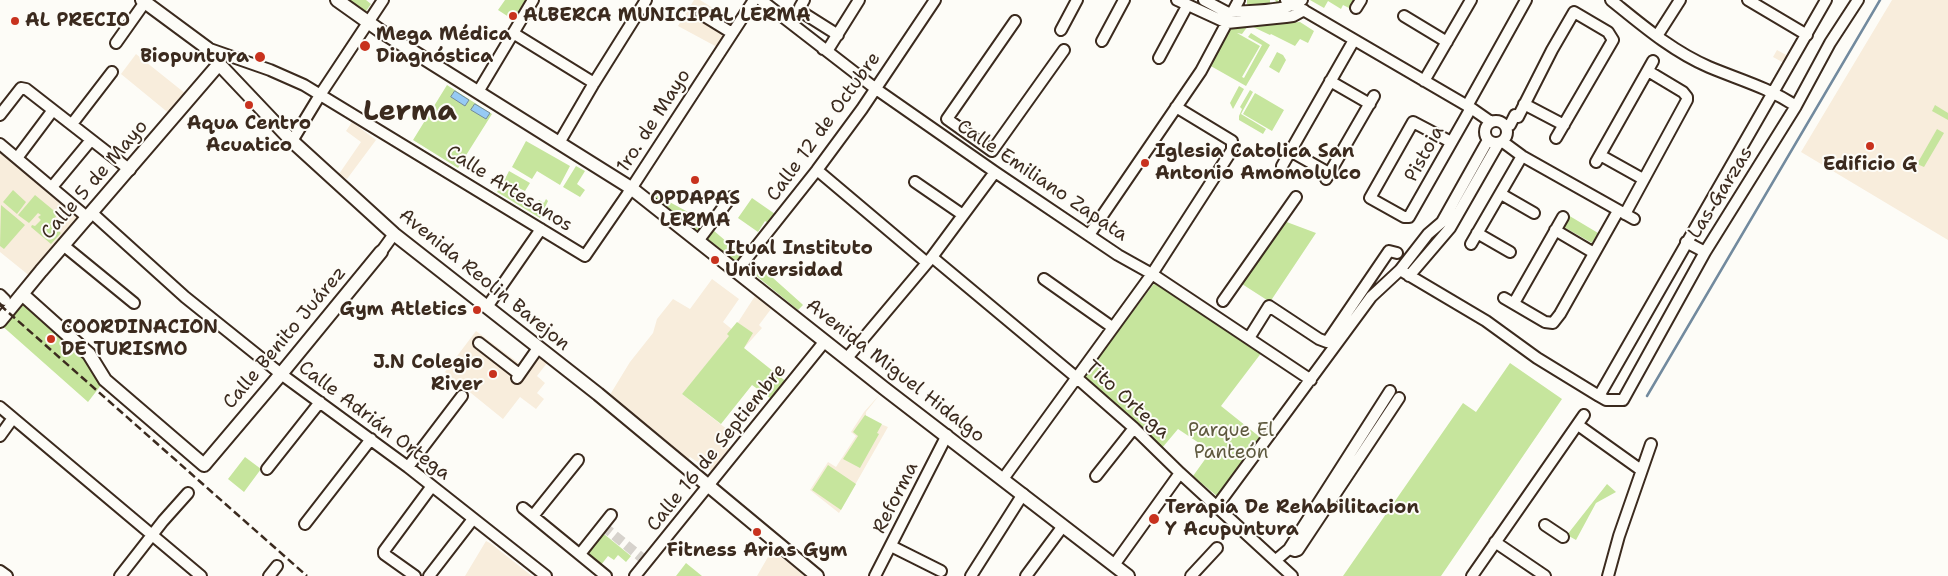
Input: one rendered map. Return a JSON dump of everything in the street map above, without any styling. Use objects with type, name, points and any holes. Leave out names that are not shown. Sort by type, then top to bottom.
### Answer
[{"type":"main road","name":"Avenida Miguel Hidalgo","points":[[337,0],[367,22],[631,188],[736,272],[1128,576]]},
{"type":"main road","name":"Avenida Reolin Barejon","points":[[144,1],[207,48],[219,64],[292,141],[394,234],[598,394],[817,576]]},
{"type":"main road","name":"Calle 5 de Mayo","points":[[0,321],[219,64]]},
{"type":"main road","name":"Calle Benito Juárez","points":[[22,294],[89,354],[105,380],[204,465],[381,252]]},
{"type":"street","points":[[292,141],[367,22],[383,0]]},
{"type":"street","points":[[478,92],[533,0]]},
{"type":"street","points":[[559,143],[646,0]]},
{"type":"street","name":"1ro. de Mayo","points":[[580,254],[584,256],[587,254],[754,0]]},
{"type":"street","name":"Calle Emiliano Zapata","points":[[761,0],[823,49],[960,148],[1118,255],[1152,274],[1311,380]]},
{"type":"street","points":[[804,0],[800,11],[838,35]]},
{"type":"street","points":[[823,49],[829,48],[860,0]]},
{"type":"street","name":"Calle 12 de Octubre","points":[[736,272],[818,170],[935,0]]},
{"type":"street","points":[[1061,30],[1075,0]]},
{"type":"street","points":[[1102,41],[1124,0]]},
{"type":"street","points":[[1177,0],[1187,6],[1230,16],[1275,14],[1298,3],[1354,40],[1469,107],[1491,122],[1496,121],[1506,126]]},
{"type":"street","points":[[1204,0],[1230,16]]},
{"type":"street","points":[[1089,235],[1201,71],[1239,0]]},
{"type":"street","points":[[1424,81],[1471,0]]},
{"type":"street","name":"Pistoia","points":[[1451,142],[1414,122],[1370,198],[1404,217],[1409,217],[1451,142],[1526,0]]},
{"type":"street","points":[[1612,0],[1674,49],[1708,66],[1775,92],[1796,106]]},
{"type":"street","points":[[1657,36],[1680,0]]},
{"type":"street","points":[[1748,0],[1807,34]]},
{"type":"street","name":"Las Garzas","points":[[1826,0],[1775,92],[1738,152],[1599,396],[1606,400],[1624,400],[1705,252],[1796,106],[1830,43],[1858,0]]},
{"type":"street","points":[[116,43],[144,1]]},
{"type":"street","points":[[1159,58],[1187,6]]},
{"type":"street","points":[[1506,126],[1510,125],[1515,115],[1518,116],[1574,12],[1608,32],[1612,36],[1612,40],[1611,45],[1556,138]]},
{"type":"street","points":[[701,14],[732,33]]},
{"type":"street","points":[[1404,16],[1447,42]]},
{"type":"street","points":[[1015,21],[947,118],[992,151],[1064,50]]},
{"type":"street","points":[[513,33],[594,83]]},
{"type":"street","points":[[1282,166],[1354,40]]},
{"type":"street","name":"Calle Artesanos","points":[[207,48],[270,70],[320,95],[580,254]]},
{"type":"street","points":[[1563,217],[1509,300],[1545,322],[1553,323],[1560,314],[1594,253],[1625,215],[1643,179],[1686,104],[1688,97],[1650,66],[1598,158],[1643,179]]},
{"type":"street","points":[[72,124],[112,72]]},
{"type":"street","points":[[1290,151],[1328,176],[1372,100],[1330,81]]},
{"type":"street","points":[[0,116],[21,88],[26,89],[130,170]]},
{"type":"street","points":[[1524,104],[1564,125]]},
{"type":"street","points":[[1003,479],[1152,274],[1232,150],[1232,141],[1176,107]]},
{"type":"street","points":[[17,158],[53,110]]},
{"type":"street","points":[[1491,122],[1485,129],[1485,136],[1625,215]]},
{"type":"street","points":[[1217,506],[1311,380],[1326,356],[1372,297],[1434,249],[1446,225],[1496,142],[1508,136],[1506,126]]},
{"type":"street","points":[[960,148],[969,135]]},
{"type":"street","points":[[52,187],[91,140]]},
{"type":"street","name":"Calle Adrián Ortega","points":[[0,144],[281,374],[408,467],[546,576]]},
{"type":"street","points":[[1471,244],[1522,156]]},
{"type":"street","name":"Tito Ortega","points":[[818,170],[1077,378],[1134,428],[1292,576]]},
{"type":"street","points":[[847,358],[929,260],[995,172]]},
{"type":"street","points":[[915,182],[963,215]]},
{"type":"street","points":[[1501,194],[1534,213]]},
{"type":"street","points":[[698,241],[731,197]]},
{"type":"street","points":[[1223,301],[1296,197]]},
{"type":"street","points":[[1405,273],[1428,234],[1446,225]]},
{"type":"street","points":[[487,307],[541,229]]},
{"type":"street","points":[[1555,230],[1594,253]]},
{"type":"street","points":[[1477,233],[1510,252]]},
{"type":"street","name":"Calle Benito Juárez","points":[[381,252],[394,234]]},
{"type":"street","points":[[1424,241],[1434,249]]},
{"type":"street","points":[[1686,242],[1705,252]]},
{"type":"street","points":[[63,245],[134,303]]},
{"type":"street","points":[[1249,338],[1268,306],[1319,339],[1327,342],[1393,252]]},
{"type":"street","points":[[1405,273],[1486,321],[1536,358],[1599,396]]},
{"type":"street","points":[[1044,278],[1112,327]]},
{"type":"street","name":"Calle 16 de Septiembre","points":[[635,576],[825,340]]},
{"type":"street","points":[[479,343],[518,376],[538,348]]},
{"type":"street","points":[[1276,560],[1289,549],[1390,391]]},
{"type":"street","points":[[408,467],[462,396]]},
{"type":"street","points":[[1289,549],[1298,550],[1399,398]]},
{"type":"street","points":[[267,469],[320,402]]},
{"type":"street","points":[[0,407],[201,576]]},
{"type":"street","points":[[1472,576],[1584,416]]},
{"type":"street","points":[[0,436],[14,418]]},
{"type":"street","points":[[1578,425],[1641,470]]},
{"type":"street","points":[[1096,476],[1134,428]]},
{"type":"street","name":"Reforma","points":[[875,576],[947,435]]},
{"type":"street","points":[[305,524],[371,439]]},
{"type":"street","points":[[1608,576],[1651,444]]},
{"type":"street","points":[[533,516],[578,460]]},
{"type":"street","points":[[1114,565],[1180,473]]},
{"type":"street","points":[[415,576],[390,559],[384,554],[384,551],[432,486]]},
{"type":"street","points":[[120,576],[188,492]]},
{"type":"street","points":[[971,576],[1023,494]]},
{"type":"street","points":[[524,508],[606,576]]},
{"type":"street","points":[[580,554],[612,515]]},
{"type":"street","points":[[429,576],[473,519]]},
{"type":"street","points":[[1546,525],[1563,537]]},
{"type":"street","points":[[1026,576],[1063,526]]},
{"type":"street","points":[[1495,542],[1545,576]]},
{"type":"street","points":[[891,546],[941,572]]},
{"type":"street","points":[[1191,576],[1216,548]]},
{"type":"street","points":[[269,576],[277,566]]},
{"type":"street","points":[[0,571],[7,576]]},
{"type":"shaded area","points":[[694,0],[700,0],[734,21],[717,47],[678,26]]},
{"type":"shaded area","points":[[1892,0],[1948,0],[1948,240],[1801,152]]},
{"type":"shaded area","points":[[1777,50],[1788,56],[1784,63],[1773,57]]},
{"type":"shaded area","points":[[136,54],[186,94],[171,115],[121,74]]},
{"type":"shaded area","points":[[352,122],[376,140],[347,179],[339,174],[361,142],[346,131]]},
{"type":"shaded area","points":[[0,148],[83,218],[31,277],[0,252]]},
{"type":"shaded area","points":[[712,279],[739,299],[723,322],[733,330],[755,296],[771,309],[759,325],[762,328],[744,348],[730,336],[682,394],[728,430],[719,441],[732,452],[714,473],[690,457],[687,461],[608,398],[630,362],[653,333],[657,319],[673,299],[690,309]]},
{"type":"shaded area","name":"J.N Colegio River","points":[[476,331],[528,370],[539,357],[547,363],[537,376],[545,383],[537,393],[544,399],[536,409],[520,397],[503,419],[445,372]]},
{"type":"shaded area","points":[[881,393],[866,412],[866,418],[888,427],[839,513],[810,490],[828,462],[836,467],[856,436],[851,432],[864,412]]},
{"type":"shaded area","points":[[486,541],[490,543],[532,576],[465,576]]},
{"type":"shaded area","points":[[772,550],[805,576],[757,576]]},
{"type":"green space","points":[[346,0],[366,0],[371,4],[364,14]]},
{"type":"green space","name":"ALBERCA MUNICIPAL LERMA","points":[[505,0],[528,0],[515,21],[498,10]]},
{"type":"green space","points":[[1247,0],[1270,0],[1270,4],[1248,5]]},
{"type":"green space","points":[[1310,0],[1356,0],[1351,9],[1343,5],[1341,9],[1328,1],[1324,8]]},
{"type":"green space","points":[[1300,22],[1314,31],[1308,43],[1300,39],[1295,46],[1251,26]]},
{"type":"green space","points":[[1248,26],[1242,34],[1237,33],[1260,46],[1242,77],[1244,78],[1262,45],[1248,37],[1251,33],[1270,45],[1246,86],[1209,65],[1231,27]]},
{"type":"green space","points":[[1277,52],[1283,55],[1286,60],[1279,73],[1269,67]]},
{"type":"green space","points":[[447,85],[492,114],[458,168],[413,140]]},
{"type":"green space","points":[[1239,86],[1244,89],[1233,109],[1230,103]]},
{"type":"green space","points":[[1250,90],[1253,92],[1241,114],[1266,129],[1263,134],[1239,120],[1242,109],[1240,107]]},
{"type":"green space","points":[[1255,93],[1284,110],[1272,131],[1243,114]]},
{"type":"green space","points":[[1935,105],[1948,113],[1948,120],[1932,111]]},
{"type":"green space","points":[[1937,129],[1944,133],[1924,167],[1917,164]]},
{"type":"green space","points":[[526,141],[570,166],[560,185],[537,171],[532,179],[512,167]]},
{"type":"green space","points":[[576,166],[585,171],[577,184],[585,190],[580,197],[563,187]]},
{"type":"green space","points":[[509,171],[530,183],[525,191],[504,181]]},
{"type":"green space","points":[[501,185],[535,205],[539,200],[544,203],[546,199],[548,201],[540,218],[497,192]]},
{"type":"green space","points":[[13,190],[26,202],[17,214],[3,202]]},
{"type":"green space","points":[[653,193],[699,218],[748,260],[740,270],[651,197]]},
{"type":"green space","points":[[35,195],[58,214],[50,224],[61,233],[51,244],[31,227],[41,220],[38,217],[41,215],[38,213],[29,223],[18,215]]},
{"type":"green space","points":[[752,198],[775,214],[768,223],[765,221],[758,232],[738,218]]},
{"type":"green space","points":[[1,205],[25,225],[4,249],[0,246]]},
{"type":"green space","points":[[1568,215],[1598,233],[1592,243],[1562,226]]},
{"type":"green space","points":[[1284,221],[1316,233],[1270,302],[1242,284]]},
{"type":"green space","points":[[754,261],[803,305],[798,310],[748,269]]},
{"type":"green space","name":"Parque El Panteón","points":[[1156,281],[1262,352],[1221,406],[1261,438],[1218,497],[1193,476],[1211,451],[1178,429],[1162,448],[1083,377]]},
{"type":"green space","points":[[22,294],[89,354],[105,380],[88,402],[0,324]]},
{"type":"green space","points":[[737,322],[753,333],[744,348],[788,383],[774,401],[752,385],[721,424],[682,394],[729,336],[727,334]]},
{"type":"green space","points":[[1510,363],[1562,399],[1441,576],[1343,576],[1463,403],[1476,412]]},
{"type":"green space","points":[[865,415],[882,424],[877,433],[879,434],[860,468],[843,459],[858,436],[853,432]]},
{"type":"green space","points":[[245,457],[261,469],[244,492],[228,479]]},
{"type":"green space","points":[[828,465],[856,484],[841,510],[812,490]]},
{"type":"green space","points":[[1607,484],[1616,492],[1596,503],[1576,540],[1567,535]]},
{"type":"green space","points":[[604,534],[631,556],[626,562],[618,555],[614,560],[608,556],[601,565],[588,553]]},
{"type":"green space","points":[[686,563],[702,576],[676,576]]},
{"type":"water","points":[[455,91],[469,100],[465,106],[451,97]]},
{"type":"water","points":[[475,104],[490,113],[486,119],[471,110]]},
{"type":"waterway","points":[[1647,396],[1880,0]]},
{"type":"tunnel","points":[[603,526],[647,562]]},
{"type":"railway","points":[[0,305],[307,576]]},
{"type":"place","name":"ALBERCA MUNICIPAL LERMA","points":[[513,16]]},
{"type":"place","name":"AL PRECIO","points":[[15,21]]},
{"type":"place","name":"Mega Médica Diagnóstica","points":[[365,46]]},
{"type":"place","name":"Biopuntura","points":[[260,57]]},
{"type":"place","name":"Aqua Centro Acuatico","points":[[249,105]]},
{"type":"place","name":"Edificio G","points":[[1870,146]]},
{"type":"place","name":"Iglesia Catolica San Antonio Amomolulco","points":[[1145,163]]},
{"type":"place","name":"OPDAPAS LERMA","points":[[695,180]]},
{"type":"place","name":"Itual Instituto Universidad","points":[[715,260]]},
{"type":"place","name":"Gym Atletics","points":[[477,310]]},
{"type":"place","name":"COORDINACION DE TURISMO","points":[[51,339]]},
{"type":"place","name":"J.N Colegio River","points":[[493,374]]},
{"type":"place","name":"Terapia De Rehabilitacion Y Acupuntura","points":[[1154,519]]},
{"type":"place","name":"Fitness Arias Gym","points":[[757,532]]},
{"type":"district","name":"Lerma","points":[[410,112]]}]
